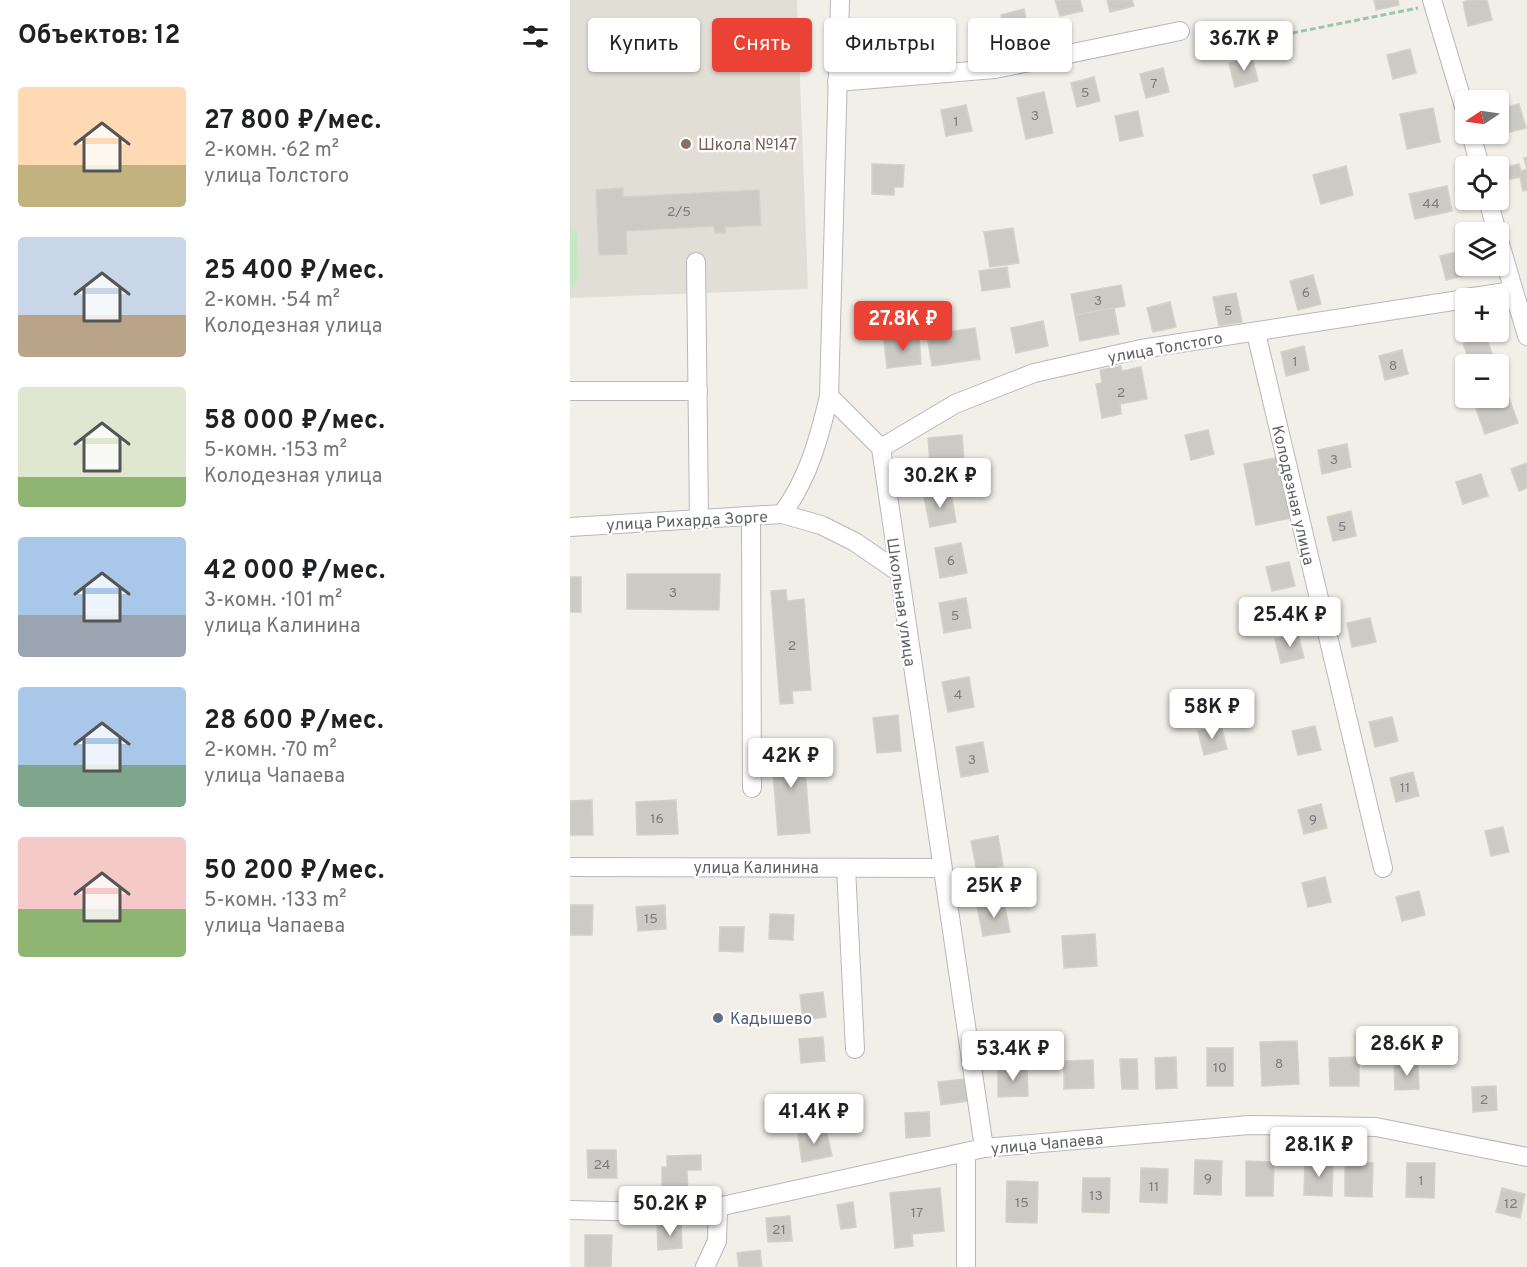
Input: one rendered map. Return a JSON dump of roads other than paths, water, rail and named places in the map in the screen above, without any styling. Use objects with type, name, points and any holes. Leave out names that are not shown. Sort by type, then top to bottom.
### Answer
[{"type":"street","points":[[782,514],[795,496],[810,465],[830,396],[840,0]]},
{"type":"street","points":[[1433,3],[1459,90]]},
{"type":"street","points":[[837,82],[995,69],[1180,31]]},
{"type":"street","points":[[696,262],[699,519]]},
{"type":"street","points":[[1509,276],[1524,316],[1527,336]]},
{"type":"street","name":"улица Толстого","points":[[1509,292],[1513,291]]},
{"type":"street","name":"улица Толстого","points":[[882,448],[955,404],[1034,373],[1141,349],[1256,333],[1455,300]]},
{"type":"street","name":"Колодезная улица","points":[[1256,333],[1383,868]]},
{"type":"street","points":[[570,391],[698,391]]},
{"type":"street","points":[[830,396],[882,448]]},
{"type":"street","name":"Школьная улица","points":[[882,448],[897,571],[942,868],[975,1150],[966,1267]]},
{"type":"street","name":"улица Рихарда Зорге","points":[[570,527],[782,514],[820,525],[855,542],[897,571]]},
{"type":"street","points":[[751,516],[752,788]]},
{"type":"street","name":"улица Калинина","points":[[570,867],[942,868]]},
{"type":"street","points":[[846,868],[855,1049]]},
{"type":"street","name":"улица Чапаева","points":[[570,1210],[691,1213],[975,1150],[1249,1125],[1376,1127],[1527,1157]]},
{"type":"street","points":[[705,1267],[717,1241],[718,1207]]},
{"type":"place","name":"Школа №147","points":[[686,144]]},
{"type":"place","name":"Кадышево","points":[[718,1018]]}]
